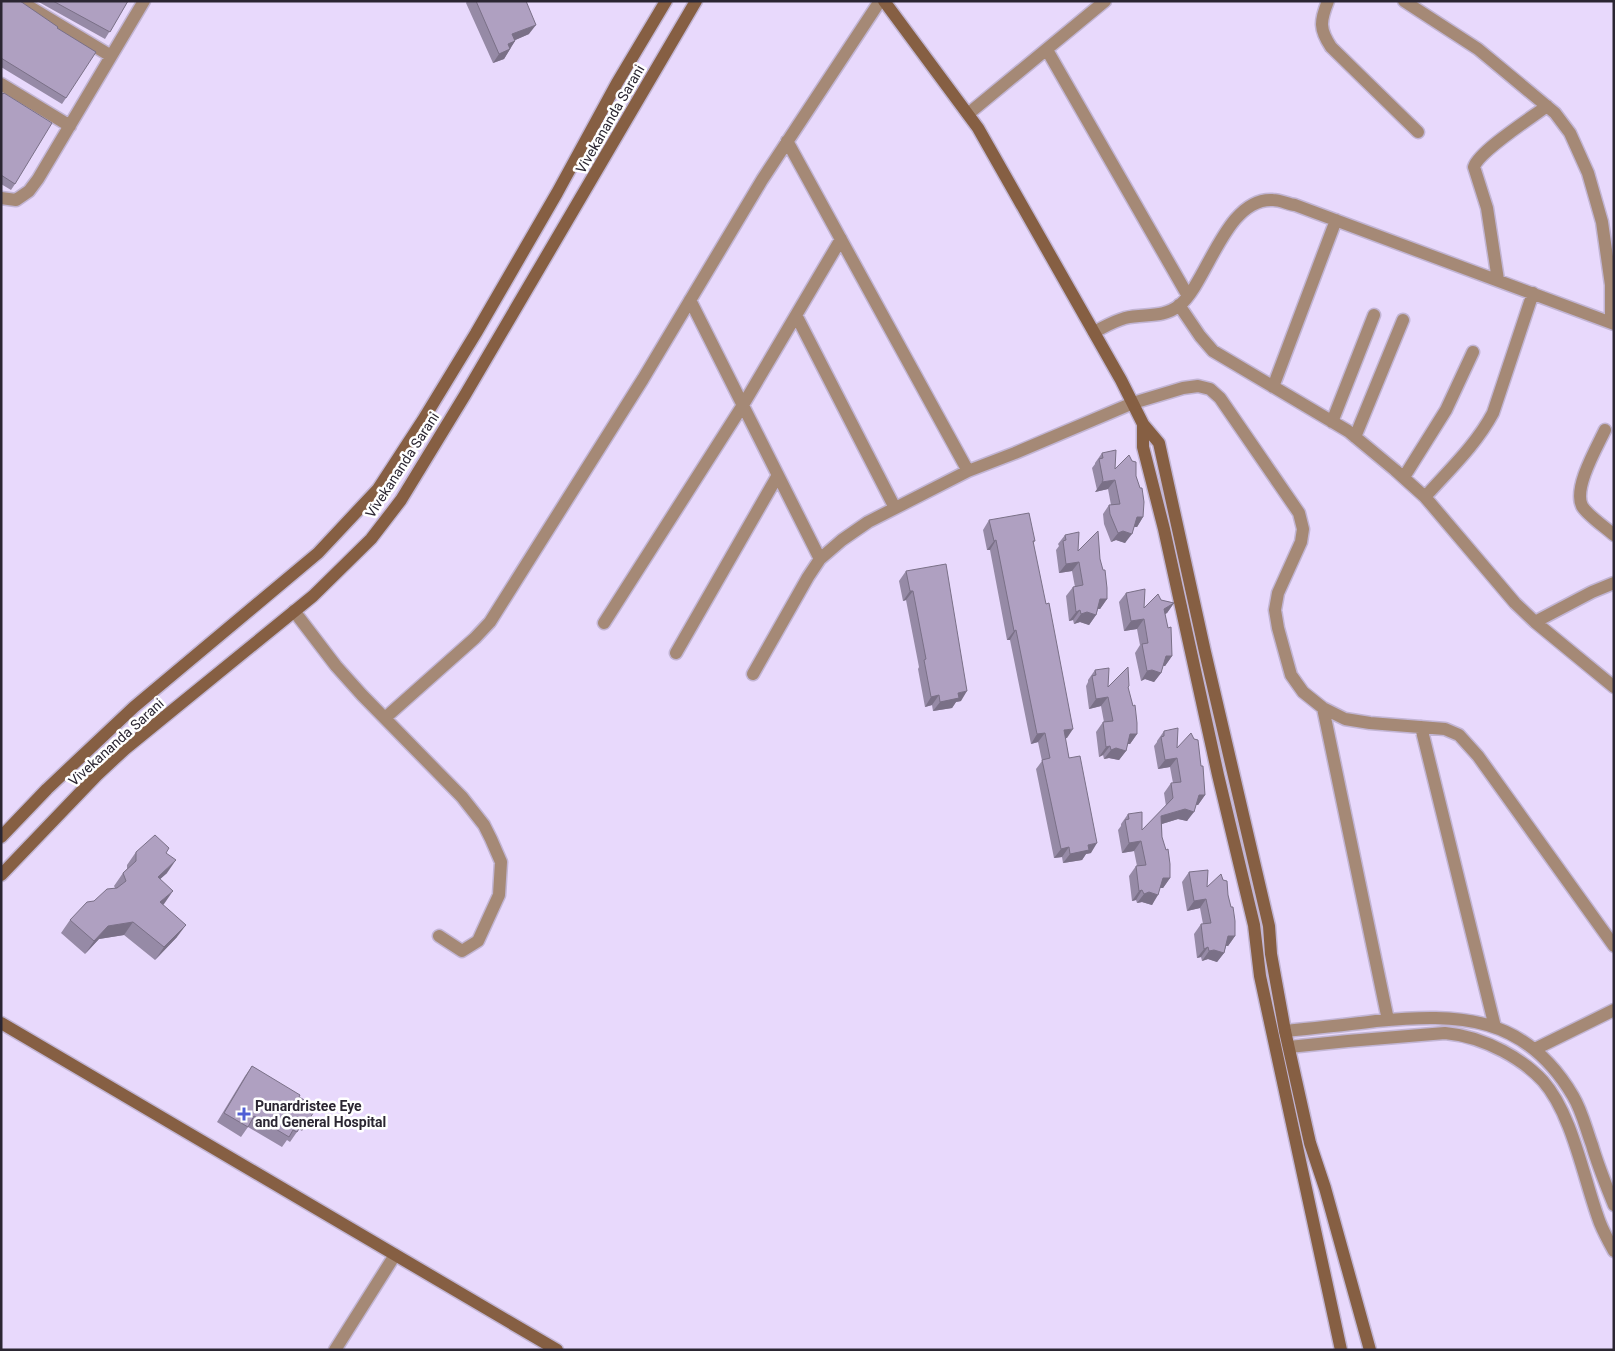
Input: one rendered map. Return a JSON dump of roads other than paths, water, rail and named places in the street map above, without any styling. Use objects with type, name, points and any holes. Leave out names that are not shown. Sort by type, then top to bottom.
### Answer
[{"type":"street","points":[[20,1],[111,56]]},
{"type":"street","points":[[1,198],[16,200],[29,191],[38,179],[144,1]]},
{"type":"street","name":"Vivekananda Sarani","points":[[1,836],[91,746],[176,670],[318,553],[378,489],[428,412],[547,210],[617,83],[666,1]]},
{"type":"street","name":"Vivekananda Sarani","points":[[1,876],[97,775],[125,749],[313,596],[371,539],[401,500],[465,395],[696,1]]},
{"type":"street","points":[[385,718],[475,638],[490,622],[510,594],[643,379],[762,180],[880,1]]},
{"type":"street","points":[[884,1],[978,128],[1094,332],[1143,424],[1159,443],[1209,671],[1269,926],[1271,954],[1285,1031],[1310,1143],[1318,1165],[1370,1350]]},
{"type":"street","points":[[968,114],[1105,1]]},
{"type":"street","points":[[1328,1],[1322,16],[1323,36],[1331,47],[1418,132]]},
{"type":"street","points":[[1404,1],[1478,50],[1555,113],[1570,133],[1588,173],[1602,222],[1611,285],[1611,314],[1614,319]]},
{"type":"street","points":[[1047,50],[1184,300],[1200,336],[1213,351],[1355,437],[1404,477],[1425,497],[1515,603],[1535,622],[1614,687]]},
{"type":"street","points":[[1,84],[70,126]]},
{"type":"street","points":[[1498,280],[1487,208],[1474,167],[1476,160],[1547,106]]},
{"type":"street","points":[[787,142],[968,471]]},
{"type":"street","points":[[1094,332],[1123,319],[1159,315],[1168,312],[1184,300],[1208,260],[1241,213],[1256,203],[1272,200],[1295,205],[1614,324]]},
{"type":"street","points":[[547,210],[567,222]]},
{"type":"street","points":[[1274,387],[1336,220]]},
{"type":"street","points":[[604,623],[743,405],[841,239]]},
{"type":"street","points":[[1425,497],[1474,443],[1493,413],[1533,293]]},
{"type":"street","points":[[690,300],[820,559]]},
{"type":"street","points":[[796,315],[895,508]]},
{"type":"street","points":[[1332,422],[1374,315]]},
{"type":"street","points":[[1355,437],[1403,320]]},
{"type":"street","points":[[1404,477],[1446,410],[1473,352]]},
{"type":"street","points":[[753,674],[820,559],[842,540],[868,522],[968,471],[1133,403],[1183,388],[1198,386],[1210,389],[1220,398],[1299,513],[1303,529],[1302,542],[1278,593],[1275,610],[1291,675],[1303,692],[1323,708],[1345,719],[1445,729],[1459,735],[1478,756],[1614,946]]},
{"type":"street","points":[[1143,424],[1143,447],[1164,529],[1218,775],[1254,925],[1260,976],[1341,1350]]},
{"type":"street","points":[[1605,430],[1583,477],[1580,500],[1583,508],[1614,535]]},
{"type":"street","points":[[676,653],[778,475]]},
{"type":"street","points":[[1535,622],[1592,592],[1614,583]]},
{"type":"street","points":[[294,611],[336,666],[462,797],[484,825],[501,862],[499,895],[478,942],[462,950],[438,936]]},
{"type":"street","points":[[1323,708],[1388,1020]]},
{"type":"street","points":[[1421,727],[1495,1026]]},
{"type":"street","points":[[1535,1049],[1614,1010]]},
{"type":"street","points":[[1285,1031],[1430,1017],[1459,1018],[1476,1021],[1495,1026],[1518,1038],[1535,1049],[1549,1062],[1574,1097],[1614,1205]]},
{"type":"street","points":[[1,1023],[557,1350]]},
{"type":"street","points":[[1289,1047],[1446,1033],[1478,1039],[1514,1057],[1528,1066],[1544,1082],[1557,1102],[1577,1152],[1601,1224],[1614,1251]]},
{"type":"street","points":[[1303,1170],[1318,1165]]},
{"type":"street","points":[[335,1350],[395,1255]]},
{"type":"place","name":"Punardristee Eye and General Hospital","points":[[244,1114]]}]
